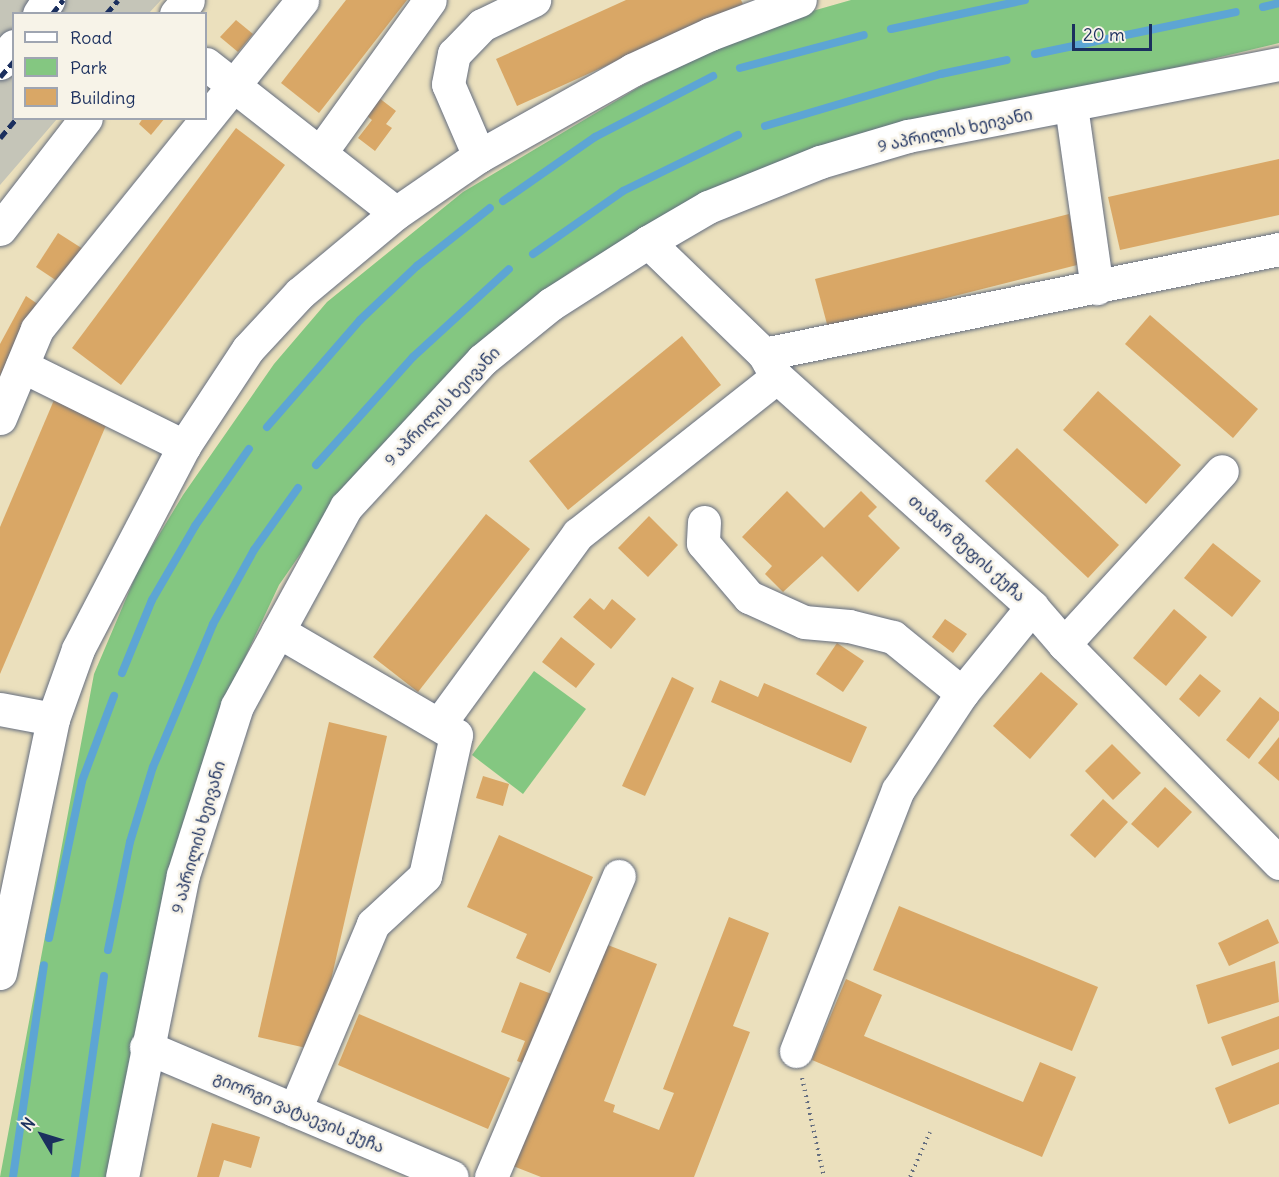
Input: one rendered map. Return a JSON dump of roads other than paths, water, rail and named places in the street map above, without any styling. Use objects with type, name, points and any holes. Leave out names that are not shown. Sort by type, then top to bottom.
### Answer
[{"type":"street","points":[[178,12],[188,0]]},
{"type":"street","points":[[207,118],[302,0]]},
{"type":"street","points":[[320,153],[430,0]]},
{"type":"street","points":[[479,156],[448,84],[454,54],[482,25],[534,0]]},
{"type":"street","points":[[0,973],[53,719],[78,649],[184,446],[255,341],[300,293],[396,213],[479,156],[632,70],[710,34],[797,0]]},
{"type":"street","points":[[0,63],[12,48]]},
{"type":"street","name":"9 აპრილის ხეივანი","points":[[123,1177],[146,1047],[183,875],[237,706],[346,507],[482,360],[551,304],[648,242],[708,207],[820,162],[908,136],[1279,64]]},
{"type":"street","points":[[207,65],[396,213]]},
{"type":"street","points":[[1071,106],[1097,288]]},
{"type":"street","points":[[0,229],[84,120]]},
{"type":"street","points":[[0,418],[37,329],[206,120]]},
{"type":"street","name":"თამარ მეფის ქუჩა","points":[[648,242],[771,365],[1032,607],[1064,644],[1279,863]]},
{"type":"street","points":[[440,723],[578,534],[771,365],[1097,288],[1279,249]]},
{"type":"street","points":[[22,366],[184,446]]},
{"type":"street","points":[[1064,644],[1222,471]]},
{"type":"street","points":[[704,522],[703,543],[749,597],[804,622],[849,626],[893,637],[962,693]]},
{"type":"street","points":[[796,1051],[898,790],[962,693],[1032,607]]},
{"type":"street","points":[[278,631],[440,723],[456,735],[425,876],[373,924],[295,1110]]},
{"type":"street","points":[[0,709],[53,719]]},
{"type":"street","points":[[491,1177],[619,876]]},
{"type":"street","name":"გიორგი ვატაევის ქუჩა","points":[[146,1047],[452,1177]]},
{"type":"waterway","points":[[891,29],[1025,0]]},
{"type":"waterway","points":[[1263,7],[1279,3]]},
{"type":"waterway","points":[[1035,54],[1236,12]]},
{"type":"waterway","points":[[740,68],[864,35]]},
{"type":"waterway","points":[[765,126],[941,74],[1007,60]]},
{"type":"waterway","points":[[503,201],[595,137],[713,76]]},
{"type":"waterway","points":[[533,254],[623,191],[738,135]]},
{"type":"waterway","points":[[267,427],[360,320],[417,266],[490,208]]},
{"type":"waterway","points":[[316,465],[413,357],[509,269]]},
{"type":"waterway","points":[[122,673],[152,600],[195,526],[249,449]]},
{"type":"waterway","points":[[108,950],[130,842],[153,767],[213,624],[254,550],[298,488]]},
{"type":"waterway","points":[[49,938],[82,781],[114,696]]},
{"type":"waterway","points":[[13,1177],[44,965]]},
{"type":"waterway","points":[[75,1177],[104,976]]},
{"type":"railway","points":[[54,12],[63,0]]},
{"type":"railway","points":[[108,12],[118,0]]},
{"type":"railway","points":[[0,77],[12,63]]},
{"type":"railway","points":[[0,138],[15,120]]}]
